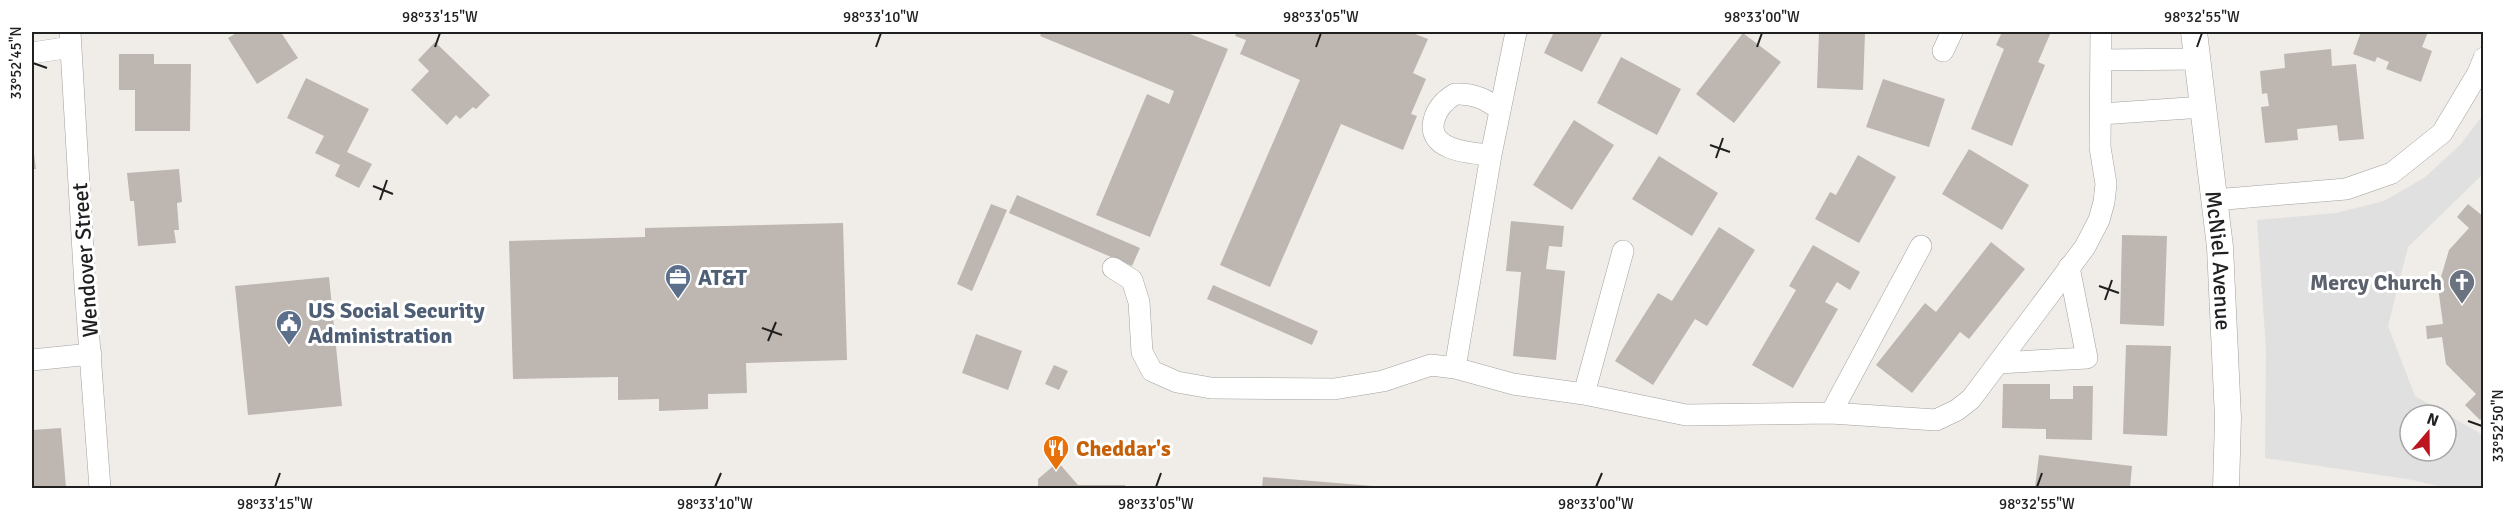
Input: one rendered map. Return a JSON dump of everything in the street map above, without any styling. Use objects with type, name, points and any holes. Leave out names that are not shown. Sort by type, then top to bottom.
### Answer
[{"type":"street","points":[[1455,368],[1491,155],[1516,32]]},
{"type":"street","points":[[1943,51],[1952,32]]},
{"type":"street","points":[[1113,268],[1132,280],[1139,302],[1142,352],[1152,370],[1177,382],[1211,388],[1334,389],[1383,381],[1431,365],[1455,368],[1513,384],[1584,394],[1686,415],[1831,413],[1936,420],[1957,410],[1971,399],[2085,247],[2099,220],[2106,184],[2100,147],[2101,32]]},
{"type":"street","name":"McNiel Avenue","points":[[2194,32],[2220,247],[2228,418],[2226,489]]},
{"type":"street","points":[[32,53],[71,40]]},
{"type":"street","name":"Wendover Street","points":[[71,40],[85,286],[100,489]]},
{"type":"street","points":[[2102,60],[2197,58]]},
{"type":"street","points":[[2214,200],[2346,189],[2392,173],[2442,133],[2478,73],[2484,58]]},
{"type":"street","points":[[1491,155],[1469,153],[1441,143],[1434,134],[1433,122],[1446,100],[1455,94],[1487,99],[1500,110]]},
{"type":"street","points":[[2101,114],[2203,107]]},
{"type":"street","points":[[1831,413],[1921,246]]},
{"type":"street","points":[[1584,394],[1623,251]]},
{"type":"street","points":[[1998,363],[2087,358],[2069,267]]},
{"type":"street","points":[[32,360],[91,354]]},
{"type":"shaded area","points":[[2483,115],[2483,174],[2408,247],[2388,326],[2415,396],[2427,403],[2398,403],[2398,463],[2458,463],[2458,421],[2483,435],[2483,488],[2446,488],[2413,480],[2265,458],[2266,350],[2257,220],[2336,213],[2384,201],[2424,178],[2460,145]]},
{"type":"building","points":[[238,32],[286,32],[282,34],[298,58],[257,84],[228,38]]},
{"type":"building","points":[[1042,32],[1185,32],[1228,49],[1150,237],[1096,215],[1147,94],[1169,104],[1174,91],[1040,36]]},
{"type":"building","points":[[1237,32],[1410,32],[1428,39],[1413,73],[1426,79],[1411,114],[1417,116],[1403,150],[1341,124],[1270,287],[1220,265],[1300,80],[1240,54],[1246,40],[1235,36]]},
{"type":"building","points":[[1554,32],[1603,32],[1582,72],[1544,53]]},
{"type":"building","points":[[1819,32],[1865,32],[1863,90],[1817,88]]},
{"type":"building","points":[[2002,32],[2051,32],[2038,62],[2045,65],[2012,146],[1971,129],[2004,49],[1996,45]]},
{"type":"building","points":[[2361,32],[2428,32],[2422,47],[2432,51],[2421,82],[2386,69],[2389,62],[2377,57],[2375,62],[2353,54]]},
{"type":"building","points":[[1743,33],[1781,62],[1734,123],[1696,94]]},
{"type":"building","points":[[435,42],[490,95],[476,109],[473,107],[460,119],[456,115],[447,125],[411,90],[429,71],[418,60]]},
{"type":"building","points":[[2331,49],[2332,66],[2356,64],[2364,139],[2339,141],[2337,125],[2297,129],[2298,140],[2265,143],[2261,107],[2269,106],[2267,93],[2262,94],[2260,71],[2285,68],[2284,54]]},
{"type":"building","points":[[119,54],[154,54],[154,64],[191,64],[190,131],[135,131],[135,90],[119,90]]},
{"type":"building","points":[[1621,57],[1681,89],[1657,135],[1597,103]]},
{"type":"building","points":[[306,78],[369,109],[347,152],[372,164],[359,188],[335,176],[340,165],[315,153],[324,136],[287,118]]},
{"type":"building","points":[[1883,79],[1945,99],[1929,147],[1866,127]]},
{"type":"building","points":[[1574,120],[1614,145],[1572,210],[1533,185]]},
{"type":"building","points":[[32,139],[36,169],[32,169]]},
{"type":"building","points":[[1969,149],[2029,185],[2002,230],[1942,194]]},
{"type":"building","points":[[1858,155],[1896,177],[1859,243],[1815,219],[1830,192],[1836,195]]},
{"type":"building","points":[[1659,156],[1718,193],[1692,236],[1632,199]]},
{"type":"building","points":[[179,169],[182,202],[177,203],[179,230],[174,230],[176,243],[138,246],[134,201],[130,201],[127,173]]},
{"type":"building","points":[[1017,195],[1140,248],[1132,266],[1009,213]]},
{"type":"building","points":[[991,204],[1007,210],[972,291],[957,284]]},
{"type":"building","name":"Mercy Church","points":[[2468,204],[2484,217],[2484,417],[2480,420],[2465,405],[2476,394],[2446,364],[2442,337],[2427,339],[2426,326],[2443,324],[2438,287],[2449,250],[2469,228],[2457,217]]},
{"type":"building","points":[[1511,221],[1564,226],[1562,247],[1549,246],[1546,269],[1565,271],[1556,360],[1513,356],[1521,272],[1506,271]]},
{"type":"building","name":"AT&T","points":[[843,223],[847,360],[746,363],[747,393],[708,394],[708,409],[659,411],[659,399],[618,400],[618,377],[513,379],[509,241],[645,237],[645,228]]},
{"type":"building","points":[[1719,227],[1755,250],[1707,326],[1695,319],[1653,385],[1615,361],[1658,293],[1672,301]]},
{"type":"building","points":[[2122,235],[2167,236],[2164,326],[2120,324]]},
{"type":"building","points":[[1991,242],[2025,269],[1969,339],[1960,332],[1912,393],[1876,365],[1925,303],[1936,312]]},
{"type":"building","points":[[1813,245],[1860,272],[1850,290],[1837,282],[1825,302],[1838,309],[1793,388],[1752,365],[1796,290],[1789,286]]},
{"type":"building","name":"US Social Security Administration","points":[[329,277],[342,406],[248,415],[235,286]]},
{"type":"building","points":[[1213,285],[1318,331],[1312,345],[1207,299]]},
{"type":"building","points":[[976,334],[1022,351],[1008,390],[962,373]]},
{"type":"building","points":[[2126,345],[2171,346],[2167,436],[2123,434]]},
{"type":"building","points":[[1054,365],[1068,371],[1059,390],[1045,384]]},
{"type":"building","points":[[2003,384],[2050,384],[2050,399],[2073,399],[2073,386],[2093,386],[2092,440],[2046,439],[2046,429],[2002,428]]},
{"type":"building","points":[[61,428],[66,488],[32,488],[32,430]]},
{"type":"building","points":[[2039,455],[2132,466],[2130,488],[2035,488]]},
{"type":"building","name":"Cheddar's","points":[[1058,462],[1078,485],[1125,485],[1125,488],[1038,488],[1038,479]]},
{"type":"building","points":[[1263,477],[1385,487],[1385,488],[1262,488]]},
{"type":"place","name":"AT&T","points":[[678,300]]},
{"type":"place","name":"Mercy Church","points":[[2462,305]]},
{"type":"place","name":"US Social Security Administration","points":[[289,346]]},
{"type":"place","name":"Cheddar's","points":[[1056,471]]}]
